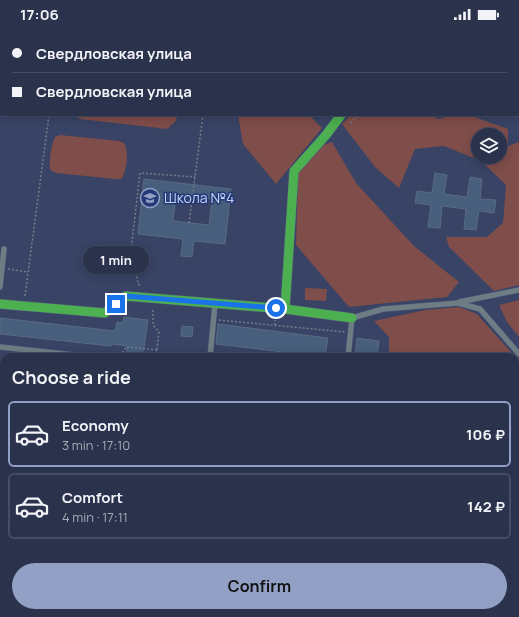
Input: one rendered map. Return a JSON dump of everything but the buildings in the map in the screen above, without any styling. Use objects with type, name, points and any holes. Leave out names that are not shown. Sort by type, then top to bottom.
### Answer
[{"type":"street","points":[[285,309],[294,171],[326,135],[340,116]]},
{"type":"street","points":[[0,304],[105,313],[126,296],[285,309],[352,318]]},
{"type":"lane","points":[[0,287],[4,249]]},
{"type":"lane","points":[[348,353],[352,318],[383,309],[458,303],[519,290]]},
{"type":"lane","points":[[210,353],[215,303]]},
{"type":"lane","points":[[458,303],[480,309],[518,353]]},
{"type":"lane","points":[[0,347],[56,353]]},
{"type":"path","points":[[24,300],[49,116]]},
{"type":"path","points":[[190,223],[203,116]]},
{"type":"path","points":[[143,286],[138,284],[132,242],[140,173],[195,177]]},
{"type":"path","points":[[2,268],[28,272]]},
{"type":"path","points":[[153,307],[153,325],[159,332],[157,353]]},
{"type":"path","points":[[213,320],[351,333]]},
{"type":"path","points":[[122,353],[126,347],[157,350]]},
{"type":"shaded area","points":[[76,116],[178,116],[175,122],[167,129],[80,119]]},
{"type":"shaded area","points":[[238,116],[310,116],[322,128],[276,184],[243,144]]},
{"type":"shaded area","points":[[350,116],[432,116],[438,119],[451,116],[472,116],[505,128],[471,128],[471,157],[444,146],[415,149],[399,188],[375,167],[342,124]]},
{"type":"shaded area","points":[[507,129],[508,146],[519,142],[519,285],[494,291],[449,247],[446,237],[487,237],[503,223],[506,185],[484,164],[507,164]]},
{"type":"shaded area","points":[[60,135],[119,141],[124,143],[126,147],[127,161],[125,172],[121,179],[56,173],[50,170],[52,144],[55,137]]},
{"type":"shaded area","points":[[332,142],[356,183],[414,246],[459,282],[447,297],[349,307],[296,245],[298,173],[324,145]]},
{"type":"shaded area","points":[[305,288],[327,289],[326,301],[305,300]]},
{"type":"shaded area","points":[[519,300],[519,337],[507,322],[499,305]]},
{"type":"shaded area","points":[[459,307],[477,314],[512,353],[389,353],[389,337],[374,321],[425,310]]},
{"type":"traffic: fast","points":[[285,309],[294,171],[326,135],[340,116]]},
{"type":"traffic: fast","points":[[0,304],[105,313],[126,296],[285,309],[352,318]]},
{"type":"place","name":"Школа №4","points":[[150,198]]},
{"type":"route","points":[[116,304],[126,296],[276,308]]}]
